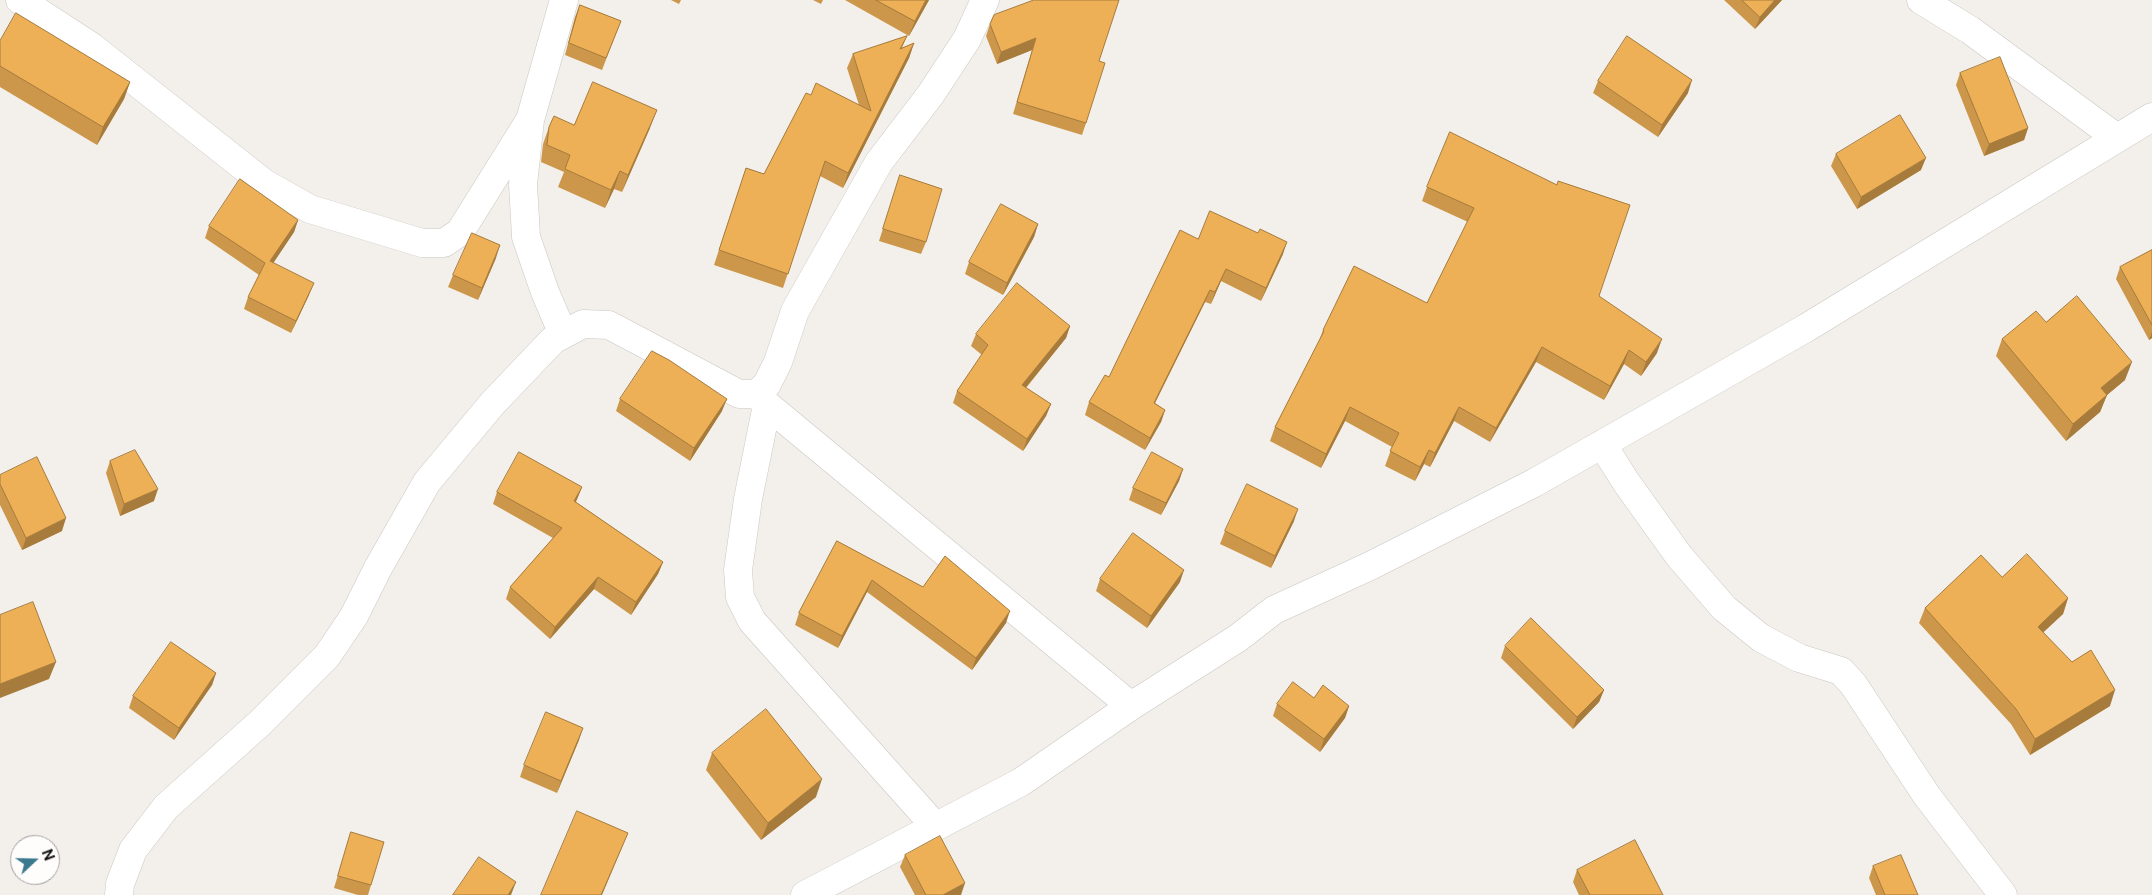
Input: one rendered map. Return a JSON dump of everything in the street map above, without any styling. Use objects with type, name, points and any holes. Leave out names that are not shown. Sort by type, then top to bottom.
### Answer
[{"type":"street","points":[[20,0],[92,47],[264,183],[310,209],[422,243],[444,243],[460,232],[530,120]]},
{"type":"street","points":[[563,334],[545,292],[526,237],[523,184],[530,120],[564,0]]},
{"type":"street","points":[[935,826],[752,621],[740,596],[738,570],[762,399],[778,362],[795,311],[874,170],[931,94],[967,39],[985,0]]},
{"type":"street","points":[[1921,0],[1970,30],[2117,138]]},
{"type":"street","points":[[805,895],[1021,782],[1131,706],[1238,638],[1274,610],[1370,566],[1534,484],[1806,328],[2152,117]]},
{"type":"street","points":[[118,895],[120,884],[133,850],[166,807],[260,723],[327,656],[354,616],[378,568],[427,482],[492,404],[553,340],[583,324],[609,324],[739,394],[762,399],[1131,706]]},
{"type":"street","points":[[1602,444],[1626,482],[1679,556],[1724,608],[1761,638],[1799,658],[1841,671],[1853,684],[1927,796],[2003,895]]},
{"type":"building","points":[[876,0],[926,0],[915,21]]},
{"type":"building","points":[[1034,0],[1119,0],[1099,61],[1105,63],[1086,123],[1017,102],[1036,38],[1001,52],[990,24],[994,15]]},
{"type":"building","points":[[1742,0],[1775,0],[1760,17]]},
{"type":"building","points":[[580,5],[621,21],[606,58],[569,43]]},
{"type":"building","points":[[16,13],[130,82],[103,127],[0,66],[0,41]]},
{"type":"building","points":[[907,36],[900,49],[914,43],[848,173],[825,161],[788,274],[719,250],[746,168],[764,174],[806,93],[811,95],[816,83],[871,111],[853,54]]},
{"type":"building","points":[[1627,36],[1692,80],[1662,125],[1598,81]]},
{"type":"building","points":[[2000,57],[2028,128],[1989,144],[1960,73]]},
{"type":"building","points":[[593,82],[657,110],[628,175],[620,171],[611,190],[565,169],[570,155],[547,145],[549,127],[554,116],[574,125]]},
{"type":"building","points":[[1900,115],[1926,158],[1861,197],[1836,154]]},
{"type":"building","points":[[1450,132],[1557,185],[1558,181],[1630,205],[1599,296],[1662,339],[1646,362],[1629,350],[1610,386],[1542,347],[1496,428],[1459,407],[1435,453],[1429,450],[1420,467],[1390,451],[1399,433],[1350,407],[1326,454],[1275,427],[1324,331],[1354,266],[1427,303],[1474,208],[1427,187]]},
{"type":"building","points":[[900,175],[942,189],[926,242],[883,229]]},
{"type":"building","points":[[240,179],[298,220],[270,261],[314,283],[296,321],[248,297],[265,263],[209,226]]},
{"type":"building","points":[[1001,204],[1038,224],[1007,283],[969,262]]},
{"type":"building","points":[[1210,211],[1258,233],[1260,229],[1287,242],[1266,288],[1226,269],[1215,292],[1210,290],[1154,403],[1165,410],[1150,438],[1089,402],[1105,375],[1109,377],[1180,230],[1198,239]]},
{"type":"building","points":[[472,233],[500,245],[482,288],[453,275]]},
{"type":"building","points":[[2152,250],[2152,325],[2120,267]]},
{"type":"building","points":[[1017,283],[1070,326],[1022,385],[1051,404],[1027,439],[957,391],[988,345],[976,334]]},
{"type":"building","points":[[2077,296],[2132,362],[2101,388],[2107,395],[2073,424],[2002,339],[2036,311],[2046,322]]},
{"type":"building","points":[[652,351],[669,360],[727,399],[694,448],[620,399]]},
{"type":"building","points":[[135,450],[158,489],[124,504],[110,461]]},
{"type":"building","points":[[519,452],[582,487],[574,501],[663,562],[636,602],[598,577],[555,627],[510,587],[562,528],[497,492]]},
{"type":"building","points":[[1152,452],[1183,469],[1166,503],[1133,488]]},
{"type":"building","points":[[37,457],[66,518],[26,538],[0,484],[0,475]]},
{"type":"building","points":[[1247,484],[1298,509],[1275,556],[1225,531]]},
{"type":"building","points":[[1133,533],[1184,570],[1151,616],[1100,579]]},
{"type":"building","points":[[837,541],[923,587],[945,556],[1010,611],[976,658],[872,580],[842,636],[799,613]]},
{"type":"building","points":[[2027,554],[2068,598],[2038,627],[2072,662],[2091,650],[2115,690],[2035,739],[2016,709],[1925,608],[1981,555],[2002,577]]},
{"type":"building","points":[[33,602],[56,662],[0,684],[0,615]]},
{"type":"building","points":[[1531,618],[1604,690],[1577,717],[1505,646]]},
{"type":"building","points":[[171,642],[216,673],[179,728],[133,696]]},
{"type":"building","points":[[1293,682],[1314,698],[1323,685],[1349,706],[1324,739],[1277,704]]},
{"type":"building","points":[[766,709],[822,779],[768,823],[712,753]]},
{"type":"building","points":[[546,712],[583,728],[561,781],[524,765]]},
{"type":"building","points":[[577,811],[628,833],[601,895],[541,895]]},
{"type":"building","points":[[351,832],[384,842],[371,885],[338,876]]},
{"type":"building","points":[[940,836],[965,883],[943,895],[926,895],[905,855]]},
{"type":"building","points":[[1635,840],[1663,895],[1590,895],[1577,870]]},
{"type":"building","points":[[1901,855],[1918,895],[1885,895],[1873,866]]},
{"type":"building","points":[[479,857],[516,882],[508,895],[453,895]]}]
